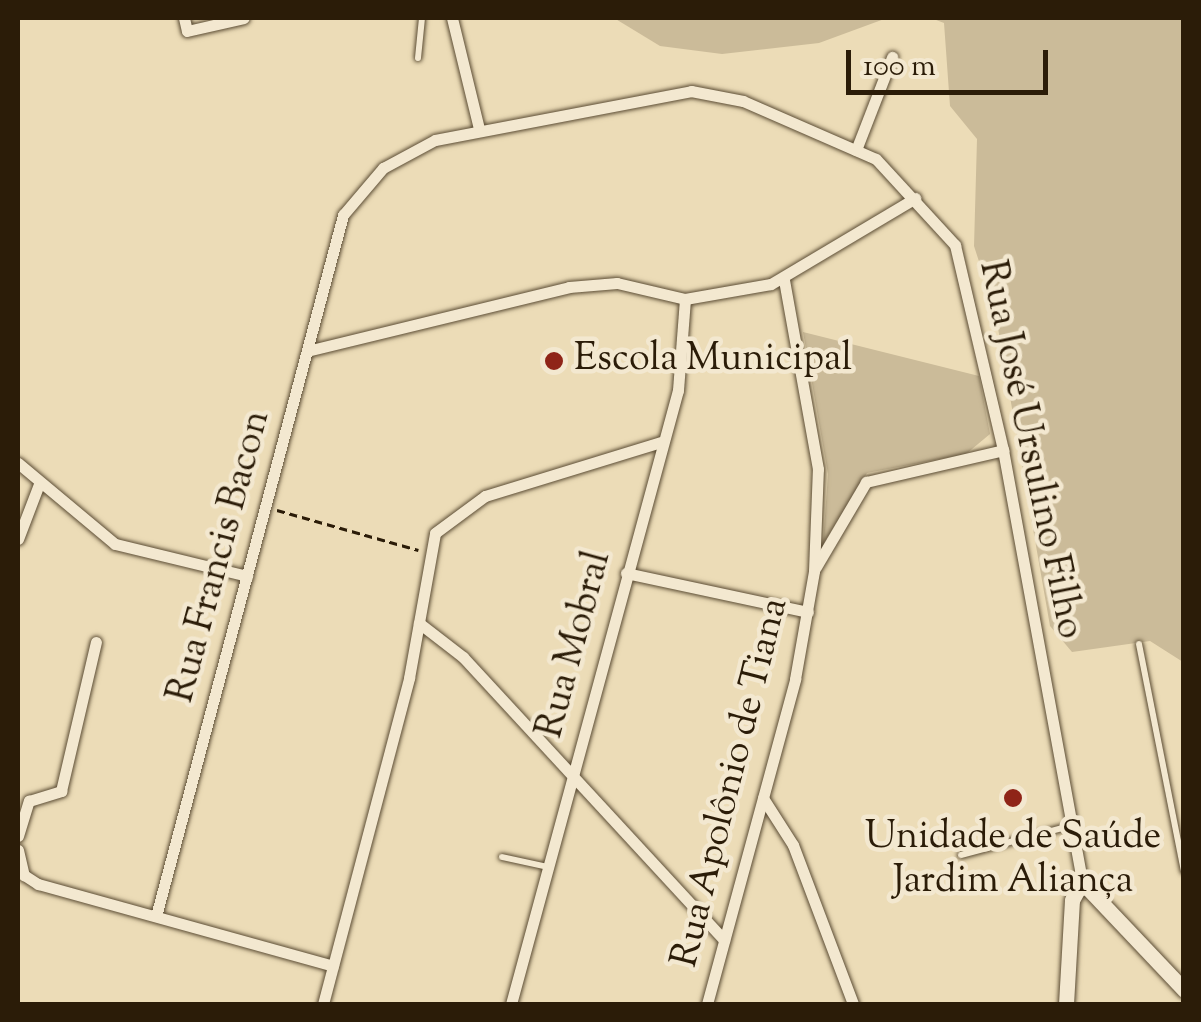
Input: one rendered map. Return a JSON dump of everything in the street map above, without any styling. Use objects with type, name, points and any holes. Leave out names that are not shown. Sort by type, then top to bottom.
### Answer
[{"type":"street","points":[[184,18],[187,32],[244,18]]},
{"type":"street","points":[[452,18],[479,128]]},
{"type":"street","points":[[856,150],[892,57]]},
{"type":"street","name":"Rua José Ursulino Filho","points":[[343,215],[402,154],[479,128],[691,91],[744,101],[856,150],[915,198],[961,262],[1003,450],[1082,882]]},
{"type":"street","points":[[307,351],[570,286],[616,283],[685,299],[784,280],[915,198]]},
{"type":"street","name":"Rua Francis Bacon","points":[[156,916],[343,215]]},
{"type":"street","name":"Rua Apolônio de Tiana","points":[[707,1004],[763,798],[808,612],[814,571],[818,468],[784,280]]},
{"type":"street","name":"Rua Mobral","points":[[511,1004],[678,390],[685,299]]},
{"type":"street","points":[[323,1004],[419,623],[426,552],[443,522],[471,502],[661,442]]},
{"type":"street","points":[[814,571],[866,482],[1003,450]]},
{"type":"street","points":[[18,463],[115,544],[247,576]]},
{"type":"street","points":[[18,539],[39,484]]},
{"type":"street","points":[[626,573],[808,612]]},
{"type":"street","points":[[419,623],[463,657],[724,940]]},
{"type":"street","points":[[18,836],[29,801],[61,790],[96,642]]},
{"type":"street","points":[[763,798],[793,845],[853,1004]]},
{"type":"street","points":[[18,856],[29,880],[333,966]]},
{"type":"street","points":[[1066,1004],[1072,900],[1082,882],[1183,990]]},
{"type":"lane","points":[[418,58],[422,18]]},
{"type":"lane","points":[[1139,644],[1184,870]]},
{"type":"lane","points":[[961,855],[1071,826]]},
{"type":"lane","points":[[502,857],[548,866]]},
{"type":"path","points":[[266,507],[426,552]]},
{"type":"shaded area","points":[[614,18],[887,18],[819,43],[722,54],[660,46]]},
{"type":"shaded area","points":[[931,18],[1183,18],[1183,662],[1150,641],[1072,652],[1050,626],[995,311],[974,246],[977,139],[950,106],[944,23]]},
{"type":"shaded area","points":[[803,332],[979,376],[990,434],[966,454],[867,473],[823,544],[828,474]]},
{"type":"place","name":"Escola Municipal","points":[[554,361]]},
{"type":"place","name":"Unidade de Saúde Jardim Aliança","points":[[1013,798]]}]
